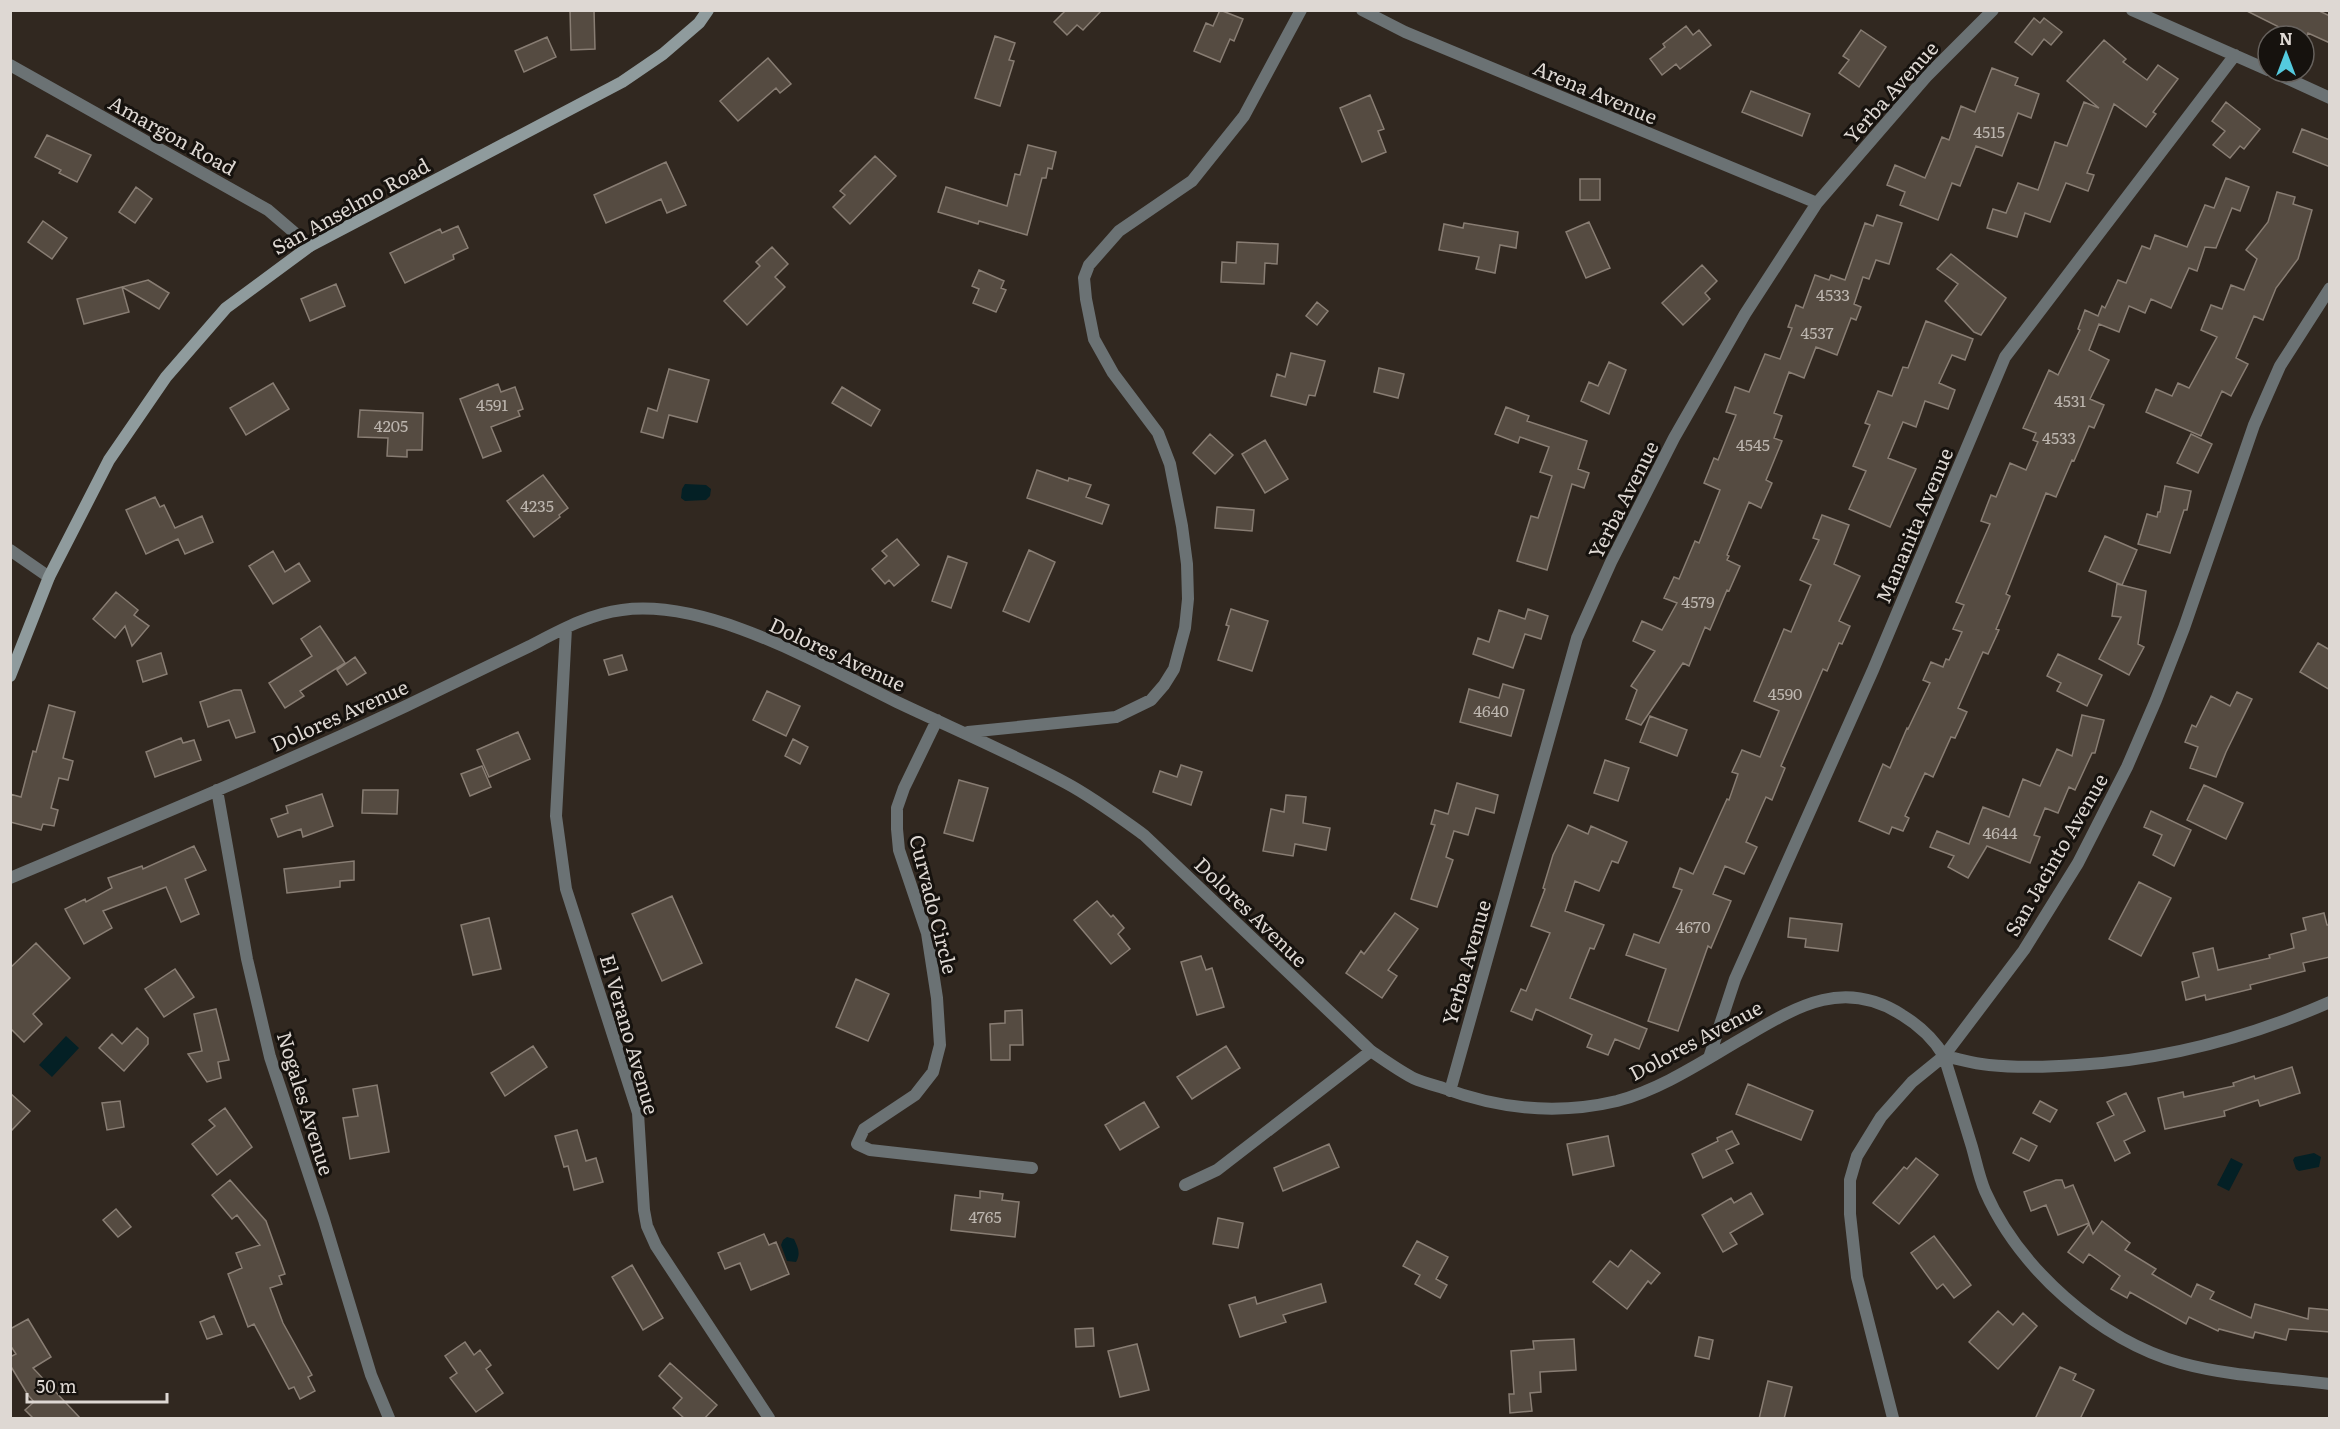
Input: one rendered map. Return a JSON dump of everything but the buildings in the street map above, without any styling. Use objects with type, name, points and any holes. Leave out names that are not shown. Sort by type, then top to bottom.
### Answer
[{"type":"street","name":"San Anselmo Road","points":[[10,676],[49,577],[109,460],[166,377],[187,350],[226,308],[310,246],[622,82],[663,54],[673,42],[699,23],[708,10]]},
{"type":"street","points":[[967,733],[1116,717],[1151,700],[1164,685],[1173,669],[1185,628],[1188,599],[1184,545],[1170,464],[1158,433],[1108,365],[1094,339],[1084,278],[1089,265],[1119,231],[1192,181],[1244,116],[1301,10]]},
{"type":"street","name":"Arena Avenue","points":[[1362,10],[1405,32],[1817,203]]},
{"type":"street","name":"Yerba Avenue","points":[[1450,1091],[1577,638],[1611,562],[1674,438],[1745,314],[1817,203],[1926,77],[1993,10]]},
{"type":"street","points":[[2132,10],[2256,65]]},
{"type":"street","name":"Mananita Avenue","points":[[1709,1058],[1735,979],[1873,670],[2005,357],[2235,55]]},
{"type":"street","name":"Amargon Road","points":[[10,65],[268,210],[310,246]]},
{"type":"street","points":[[2299,84],[2330,98]]},
{"type":"street","name":"San Jacinto Avenue","points":[[1893,1419],[1857,1277],[1850,1214],[1850,1180],[1857,1156],[1881,1117],[1912,1082],[1944,1056],[2024,950],[2078,863],[2127,767],[2184,628],[2254,425],[2280,366],[2330,288]]},
{"type":"street","points":[[10,550],[49,577]]},
{"type":"street","name":"Dolores Avenue","points":[[10,878],[217,790],[404,706],[582,620],[621,610],[657,608],[683,611],[710,618],[768,640],[967,733],[1067,783],[1144,835],[1371,1051],[1414,1078],[1450,1091],[1485,1102],[1524,1108],[1586,1107],[1641,1093],[1709,1058],[1792,1009],[1845,997],[1881,1003],[1933,1039],[1944,1056],[1985,1190],[2011,1238],[2041,1275],[2076,1308],[2133,1343],[2181,1363],[2222,1371],[2330,1384]]},
{"type":"street","name":"El Verano Avenue","points":[[566,628],[556,816],[566,889],[638,1113],[639,1160],[647,1226],[656,1246],[769,1419]]},
{"type":"street","name":"Curvado Circle","points":[[937,720],[904,788],[897,808],[897,829],[899,850],[927,933],[937,998],[940,1045],[933,1072],[915,1095],[864,1129],[857,1144],[870,1150],[1032,1168]]},
{"type":"street","name":"Nogales Avenue","points":[[217,790],[247,959],[270,1057],[324,1220],[371,1375],[389,1419]]},
{"type":"street","points":[[1944,1056],[1989,1065],[2049,1067],[2110,1063],[2169,1054],[2228,1041],[2286,1021],[2330,1002]]},
{"type":"street","points":[[1185,1185],[1217,1170],[1371,1051]]},
{"type":"water","points":[[685,484],[706,485],[711,489],[710,496],[706,500],[685,501],[681,498]]},
{"type":"water","points":[[66,1036],[79,1048],[52,1077],[39,1065]]},
{"type":"water","points":[[2314,1153],[2321,1157],[2319,1167],[2299,1171],[2296,1169],[2293,1160],[2295,1157]]},
{"type":"water","points":[[2231,1158],[2243,1164],[2229,1191],[2217,1185]]},
{"type":"water","points":[[787,1237],[794,1239],[798,1248],[796,1262],[787,1261],[781,1245]]}]
